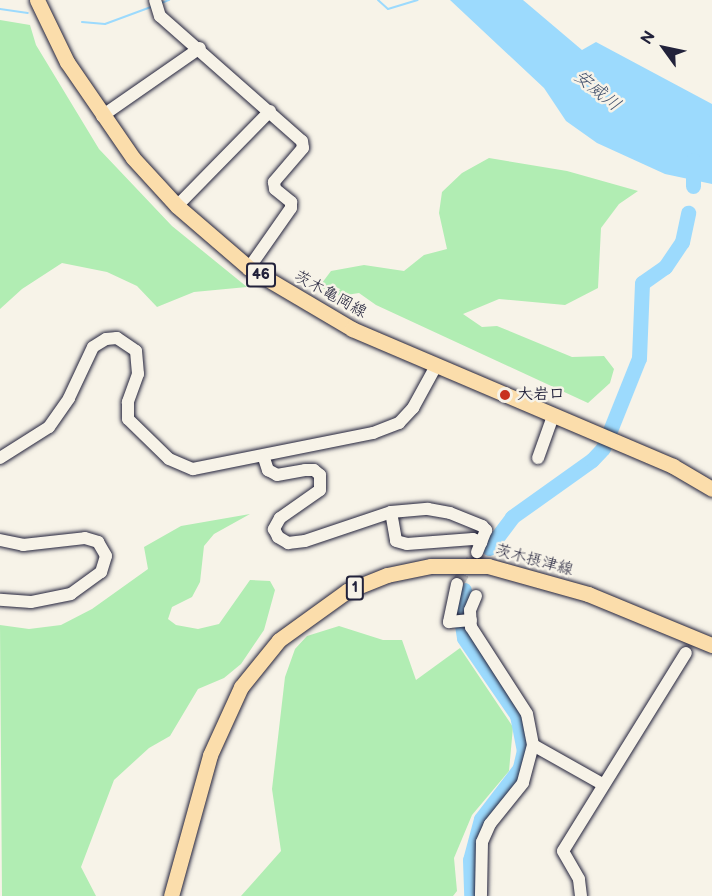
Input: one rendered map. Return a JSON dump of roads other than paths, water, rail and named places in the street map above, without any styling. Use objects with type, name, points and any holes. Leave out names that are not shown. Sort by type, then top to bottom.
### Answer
[{"type":"main road","name":"茨木亀岡線","points":[[38,0],[67,62],[102,116],[177,206],[249,268],[334,319],[436,366],[673,466],[712,489]]},
{"type":"main road","name":"茨木摂津線","points":[[171,896],[210,755],[241,687],[279,640],[347,591],[387,575],[431,566],[488,566],[578,591],[712,645]]},
{"type":"street","points":[[155,0],[160,16],[200,48],[302,141],[303,148],[274,182],[275,189],[291,202],[291,208],[249,268]]},
{"type":"street","points":[[102,116],[200,48]]},
{"type":"street","points":[[177,206],[270,111]]},
{"type":"street","points":[[0,458],[49,427],[69,398],[93,347],[117,338],[136,351],[139,362],[128,402],[128,419],[169,459],[193,469],[264,458],[373,433],[399,423],[419,399],[436,366]]},
{"type":"street","points":[[538,458],[553,416]]},
{"type":"street","points":[[264,458],[268,470],[277,475],[305,470],[314,470],[320,475],[320,490],[280,518],[274,529],[278,537],[288,543],[305,541],[391,512],[428,509],[450,513],[486,530],[479,547],[473,539],[407,544],[396,541],[391,512]]},
{"type":"street","points":[[0,540],[23,545],[85,538],[98,542],[106,556],[101,572],[71,594],[31,602],[0,600]]},
{"type":"street","points":[[457,584],[448,616],[452,622],[469,620]]},
{"type":"street","points":[[476,596],[469,620],[475,635],[504,673],[527,714],[533,745],[523,783],[490,824],[482,842],[481,896]]},
{"type":"street","points":[[580,896],[579,879],[563,852],[686,653]]},
{"type":"street","points":[[533,745],[604,785]]},
{"type":"water","name":"安威川","points":[[450,0],[523,0],[582,50],[596,42],[712,104],[712,184],[665,174],[597,143],[566,121],[544,88]]},
{"type":"waterway","points":[[159,4],[169,0]]},
{"type":"waterway","points":[[378,0],[388,9],[418,0]]},
{"type":"waterway","points":[[82,22],[105,24],[151,7]]},
{"type":"waterway","points":[[0,9],[28,13]]},
{"type":"waterway","points":[[693,160],[693,186]]},
{"type":"waterway","points":[[489,548],[512,517],[592,460],[603,448],[639,358],[642,283],[665,267],[682,242],[688,213]]},
{"type":"waterway","points":[[464,590],[459,606],[464,638],[517,715],[524,750],[520,768],[481,819],[470,860],[471,896]]},
{"type":"tunnel","points":[[457,584],[472,560]]},
{"type":"place","name":"大岩口","points":[[505,395]]}]
